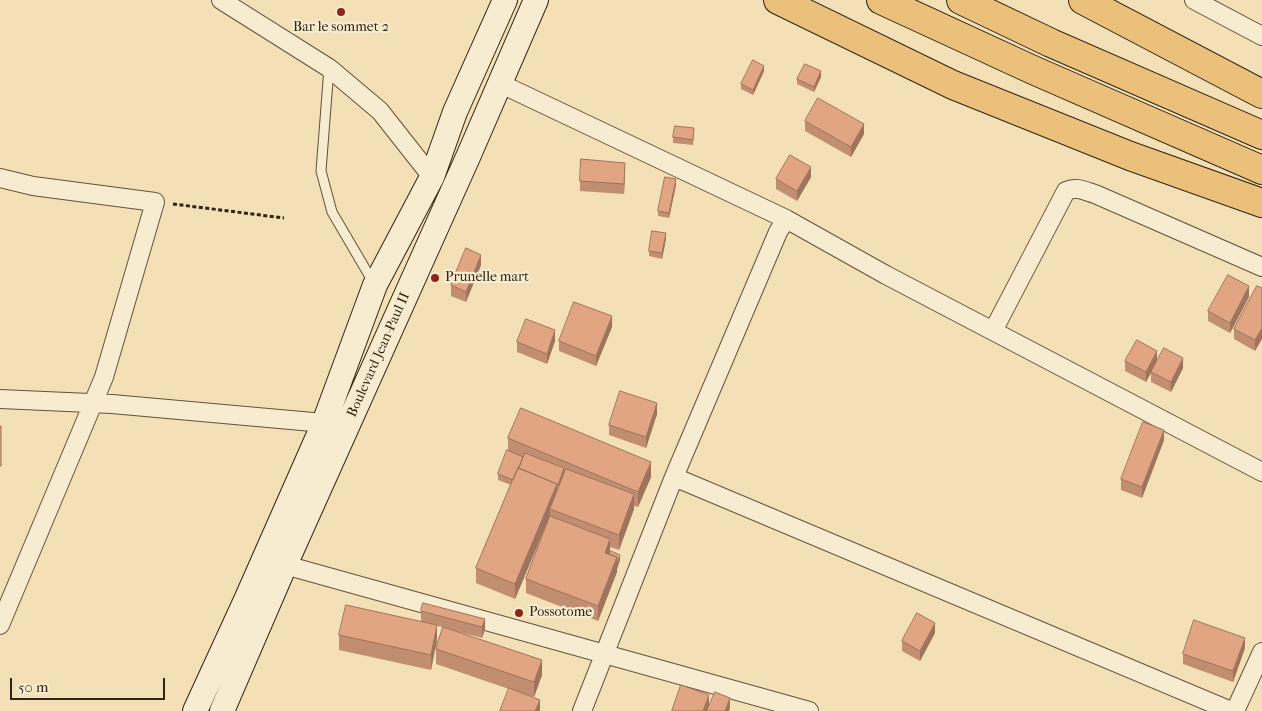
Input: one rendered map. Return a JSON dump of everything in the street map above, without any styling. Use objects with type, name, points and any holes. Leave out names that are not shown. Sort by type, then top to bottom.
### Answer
[{"type":"main road","name":"Boulevard Jean-Paul II","points":[[196,711],[324,423],[375,285],[432,177],[455,112],[505,0]]},
{"type":"main road","name":"Boulevard Jean-Paul II","points":[[222,711],[536,0]]},
{"type":"main road","points":[[778,0],[953,85],[1130,156],[1262,203]]},
{"type":"main road","points":[[881,0],[1033,70],[1262,170]]},
{"type":"main road","points":[[961,0],[1051,43],[1262,134]]},
{"type":"main road","points":[[1083,0],[1262,94]]},
{"type":"street","points":[[221,0],[329,68],[380,111],[432,177]]},
{"type":"street","points":[[1194,0],[1262,36]]},
{"type":"street","points":[[499,82],[786,219],[886,275],[1262,472]]},
{"type":"street","points":[[0,178],[34,186],[155,202],[104,377],[0,625]]},
{"type":"street","points":[[993,331],[1066,191],[1071,188],[1095,194],[1262,267]]},
{"type":"street","points":[[582,711],[674,477],[778,232],[786,219]]},
{"type":"street","points":[[0,399],[112,404],[324,423],[345,431]]},
{"type":"street","points":[[674,477],[1230,711]]},
{"type":"street","points":[[285,565],[809,711]]},
{"type":"street","points":[[1235,711],[1262,652]]},
{"type":"lane","points":[[329,68],[321,171],[332,212],[375,285]]},
{"type":"path","points":[[155,202],[284,218]]},
{"type":"building","points":[[753,60],[764,66],[753,90],[741,84]]},
{"type":"building","points":[[805,64],[821,71],[814,87],[797,79]]},
{"type":"building","points":[[818,98],[864,124],[851,147],[805,121]]},
{"type":"building","points":[[675,126],[694,128],[693,140],[673,137]]},
{"type":"building","points":[[790,155],[811,167],[797,191],[776,179]]},
{"type":"building","points":[[581,159],[625,163],[624,184],[580,181]]},
{"type":"building","points":[[665,177],[676,179],[669,213],[658,211]]},
{"type":"building","points":[[652,231],[666,233],[662,253],[649,251]]},
{"type":"building","points":[[466,248],[481,255],[466,292],[451,285]]},
{"type":"building","points":[[1228,275],[1249,286],[1230,323],[1208,311]]},
{"type":"building","points":[[1257,286],[1262,288],[1262,328],[1255,340],[1234,329]]},
{"type":"building","points":[[574,302],[612,316],[596,356],[559,341]]},
{"type":"building","points":[[526,319],[555,330],[547,354],[517,342]]},
{"type":"building","points":[[1137,340],[1157,351],[1146,372],[1125,361]]},
{"type":"building","points":[[1164,348],[1183,358],[1171,382],[1151,372]]},
{"type":"building","points":[[620,391],[657,403],[646,437],[609,425]]},
{"type":"building","points":[[521,408],[651,462],[638,492],[508,438]]},
{"type":"building","points":[[1143,422],[1164,430],[1142,487],[1121,479]]},
{"type":"building","points":[[1,426],[1,466],[0,466]]},
{"type":"building","points":[[507,450],[523,457],[513,480],[498,474]]},
{"type":"building","points":[[525,453],[564,468],[558,485],[519,468]]},
{"type":"building","points":[[518,468],[557,484],[515,584],[476,568]]},
{"type":"building","points":[[566,469],[634,494],[619,535],[550,509]]},
{"type":"building","points":[[550,516],[610,539],[605,553],[617,557],[598,606],[526,579]]},
{"type":"building","points":[[611,551],[620,555],[617,564],[617,557],[609,554]]},
{"type":"building","points":[[423,603],[485,619],[482,627],[421,611]]},
{"type":"building","points":[[346,605],[437,625],[431,655],[339,635]]},
{"type":"building","points":[[917,613],[935,623],[920,651],[902,641]]},
{"type":"building","points":[[1194,620],[1245,638],[1233,671],[1183,654]]},
{"type":"building","points":[[443,627],[542,660],[534,682],[436,649]]},
{"type":"building","points":[[681,685],[709,695],[703,711],[672,711]]},
{"type":"building","points":[[509,688],[540,700],[535,711],[500,711]]},
{"type":"building","points":[[715,692],[730,698],[725,711],[707,711]]},
{"type":"place","name":"Bar le sommet 2","points":[[341,12]]},
{"type":"place","name":"Prunelle mart","points":[[435,278]]},
{"type":"place","name":"Possotome","points":[[519,613]]}]
